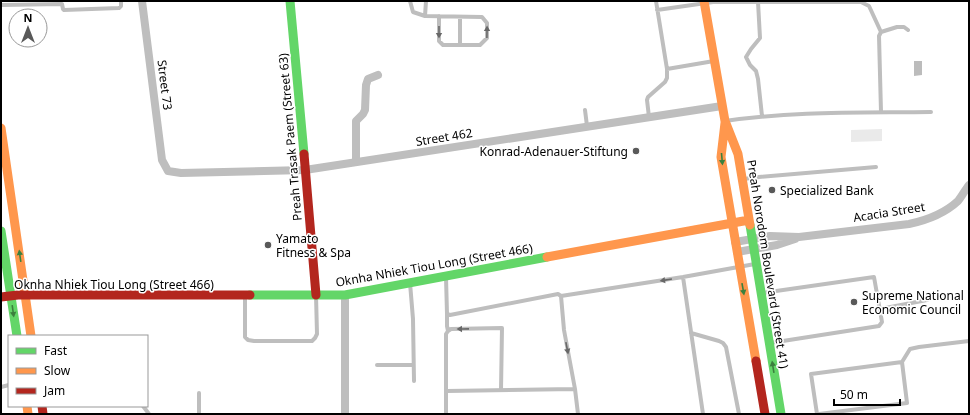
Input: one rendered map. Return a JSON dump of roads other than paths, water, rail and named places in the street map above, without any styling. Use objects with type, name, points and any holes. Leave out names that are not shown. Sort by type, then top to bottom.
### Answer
[{"type":"main road","name":"Preah Trasak Paem (Street 63)","points":[[290,1],[316,295]]},
{"type":"main road","name":"Preah Norodom Boulevard (Street 41)","points":[[704,2],[725,121],[738,154],[769,343],[778,408]]},
{"type":"main road","name":"Preah Norodom Boulevard (Street 41)","points":[[725,121],[721,157],[739,266],[766,410]]},
{"type":"main road","points":[[1,128],[31,335]]},
{"type":"main road","name":"Oknha Nhiek Tiou Long (Street 466)","points":[[1,297],[25,294],[345,295],[748,220]]},
{"type":"main road","points":[[1,231],[17,335]]},
{"type":"street","name":"Street 73","points":[[142,1],[162,160],[168,170]]},
{"type":"street","points":[[356,162],[356,121],[365,110],[366,85],[368,79],[378,75]]},
{"type":"street","name":"Street 462","points":[[168,170],[181,173],[305,170],[722,106]]},
{"type":"street","name":"Acacia Street","points":[[735,242],[775,236],[799,237],[909,224],[926,220],[942,213],[958,200],[969,185]]},
{"type":"street","name":"Acacia Street","points":[[737,252],[777,245],[799,237]]},
{"type":"street","points":[[345,295],[345,414]]},
{"type":"lane","points":[[1,5],[62,4],[64,10],[119,8],[121,6],[121,1]]},
{"type":"lane","points":[[410,1],[413,12],[425,16],[439,16],[460,17],[482,17],[487,23],[487,38],[480,45],[443,45],[439,41],[439,16]]},
{"type":"lane","points":[[425,16],[426,1]]},
{"type":"lane","points":[[649,117],[648,97],[665,82],[667,78],[667,69],[656,1]]},
{"type":"lane","points":[[657,10],[704,2],[861,2],[869,6],[882,32],[880,36],[881,112]]},
{"type":"lane","points":[[758,2],[760,38],[750,49],[746,57],[750,65],[756,71],[762,116]]},
{"type":"lane","points":[[460,17],[460,45]]},
{"type":"lane","points":[[882,32],[897,27],[904,27],[908,30]]},
{"type":"lane","points":[[667,69],[714,61]]},
{"type":"lane","points":[[584,110],[588,127]]},
{"type":"lane","points":[[725,121],[762,116],[821,113],[931,112]]},
{"type":"lane","points":[[742,180],[759,177],[876,167]]},
{"type":"lane","points":[[447,314],[450,315],[558,294],[561,296],[756,264]]},
{"type":"lane","points":[[446,276],[448,331],[446,334],[446,414]]},
{"type":"lane","points":[[684,277],[703,414]]},
{"type":"lane","points":[[761,293],[874,277],[880,309],[882,322],[880,326],[769,343]]},
{"type":"lane","points":[[410,283],[413,318],[414,381]]},
{"type":"lane","points":[[245,295],[245,337],[248,340],[254,341],[312,341],[317,334],[316,295]]},
{"type":"lane","points":[[561,296],[564,330],[578,414]]},
{"type":"lane","points":[[880,309],[927,300]]},
{"type":"lane","points":[[448,331],[451,329],[502,328],[501,390]]},
{"type":"lane","points":[[691,333],[719,341],[726,347],[739,414]]},
{"type":"lane","points":[[902,362],[811,374],[818,414],[907,403],[902,362],[910,349],[969,340]]},
{"type":"lane","points":[[377,365],[413,365]]},
{"type":"lane","points":[[447,391],[575,389]]},
{"type":"lane","points":[[199,393],[199,414]]},
{"type":"place","name":"Konrad-Adenauer-Stiftung","points":[[636,151]]},
{"type":"place","name":"Specialized Bank","points":[[772,190]]},
{"type":"place","name":"Yamato Fitness & Spa","points":[[268,245]]},
{"type":"place","name":"Supreme National Economic Council","points":[[854,302]]}]
